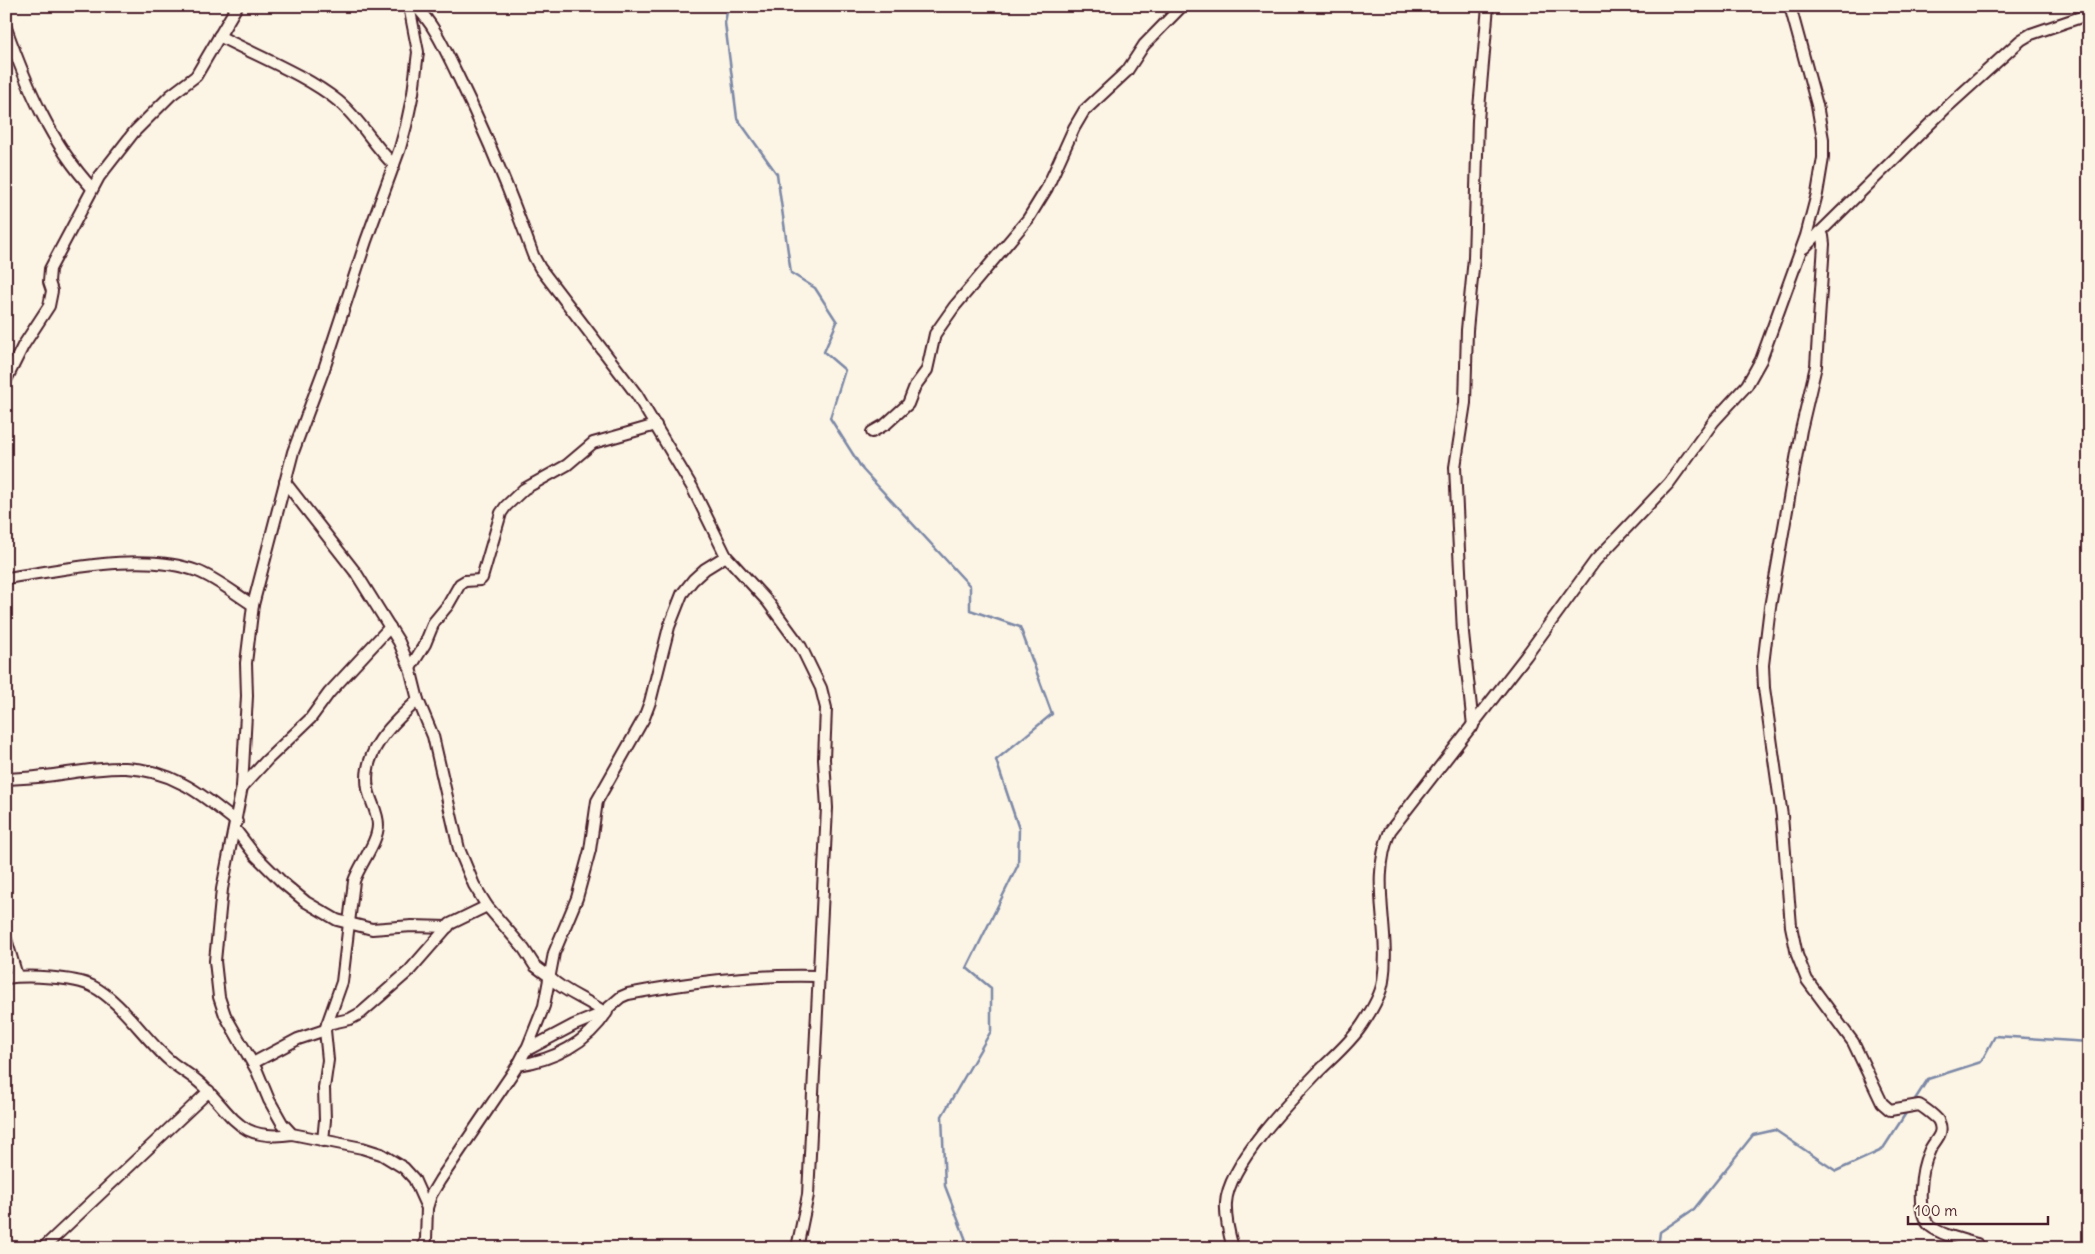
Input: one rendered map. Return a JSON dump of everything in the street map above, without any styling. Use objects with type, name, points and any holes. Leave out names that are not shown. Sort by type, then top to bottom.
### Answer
[{"type":"street","points":[[6,380],[23,346],[49,306],[52,291],[49,282],[50,269],[92,188],[134,132],[171,95],[196,76],[238,6]]},
{"type":"street","points":[[292,1134],[275,1112],[253,1063],[225,1015],[219,997],[215,975],[215,961],[219,909],[242,787],[247,696],[246,663],[253,605],[293,452],[324,369],[406,126],[418,64],[418,52],[408,6]]},
{"type":"street","points":[[415,6],[433,27],[466,93],[495,158],[536,262],[637,395],[692,487],[726,556],[768,602],[793,635],[812,666],[822,688],[825,701],[824,759],[827,808],[808,1194],[797,1248]]},
{"type":"street","points":[[872,432],[886,424],[908,404],[915,386],[927,370],[935,334],[954,307],[1028,219],[1047,188],[1074,128],[1084,111],[1127,71],[1144,45],[1182,6]]},
{"type":"street","points":[[1473,726],[1464,633],[1456,467],[1466,403],[1467,330],[1474,258],[1478,120],[1488,6]]},
{"type":"street","points":[[1234,1248],[1229,1232],[1226,1203],[1231,1181],[1260,1138],[1362,1026],[1381,990],[1384,967],[1380,875],[1385,843],[1390,831],[1574,593],[1595,561],[1657,497],[1709,428],[1747,385],[1761,360],[1806,236],[1817,194],[1823,158],[1823,140],[1812,83],[1790,6]]},
{"type":"street","points":[[1798,255],[1947,107],[2021,40],[2031,34],[2084,16],[2089,12]]},
{"type":"street","points":[[6,28],[48,124],[67,159],[92,188]]},
{"type":"street","points":[[219,36],[308,82],[339,101],[378,149],[394,165]]},
{"type":"street","points":[[1820,232],[1823,236],[1824,244],[1814,383],[1803,421],[1781,542],[1763,665],[1764,697],[1773,741],[1782,816],[1791,926],[1797,955],[1807,980],[1849,1034],[1882,1103],[1890,1110],[1919,1105],[1934,1115],[1940,1122],[1940,1133],[1927,1155],[1924,1174],[1921,1204],[1925,1219],[1933,1228],[1950,1236],[1977,1244],[1981,1248]]},
{"type":"street","points":[[410,668],[425,644],[434,622],[448,605],[460,584],[465,581],[480,580],[482,578],[498,522],[506,506],[512,500],[524,489],[566,465],[593,443],[656,426]]},
{"type":"street","points":[[285,482],[356,573],[403,650],[410,668],[418,700],[438,752],[459,849],[474,886],[487,906],[520,944],[536,966],[566,991],[607,1010]]},
{"type":"street","points":[[426,1245],[427,1208],[431,1195],[518,1065],[544,1006],[554,953],[577,898],[585,871],[597,801],[644,718],[650,702],[660,657],[676,607],[682,594],[693,580],[704,569],[726,556]]},
{"type":"street","points":[[6,578],[87,566],[140,562],[198,571],[253,605]]},
{"type":"street","points":[[242,787],[266,760],[310,718],[329,693],[390,628]]},
{"type":"street","points":[[323,1141],[325,1120],[324,1088],[328,1060],[326,1027],[342,982],[354,881],[359,866],[375,839],[378,825],[367,786],[369,761],[375,747],[391,725],[418,700]]},
{"type":"street","points":[[6,779],[93,769],[132,767],[170,778],[184,784],[211,801],[236,826],[263,864],[295,893],[329,916],[349,924],[360,924],[376,929],[412,926],[448,927]]},
{"type":"street","points":[[253,1063],[298,1039],[350,1019],[366,1009],[409,971],[453,922],[487,906]]},
{"type":"street","points":[[6,939],[11,977],[75,981],[92,986],[113,1002],[169,1060],[194,1077],[209,1091],[235,1122],[243,1128],[263,1135],[292,1134],[362,1148],[381,1154],[404,1168],[414,1179],[427,1208]]},
{"type":"street","points":[[518,1065],[543,1060],[580,1041],[597,1025],[607,1010],[621,997],[628,994],[705,980],[818,976]]},
{"type":"street","points":[[525,1051],[567,1028],[607,1010]]},
{"type":"street","points":[[43,1248],[209,1091]]},
{"type":"waterway","points":[[728,6],[725,23],[737,118],[777,174],[791,273],[815,288],[837,322],[824,352],[845,370],[830,418],[863,470],[970,586],[970,610],[1020,627],[1052,714],[996,760],[1019,829],[1018,865],[967,968],[991,988],[991,1031],[942,1116],[945,1186],[969,1248]]},
{"type":"waterway","points":[[1912,1104],[1928,1079],[1981,1062],[1995,1036],[2089,1042]]},
{"type":"waterway","points":[[1658,1248],[1660,1232],[1694,1209],[1753,1135],[1775,1130],[1836,1171],[1882,1150],[1908,1110]]}]
